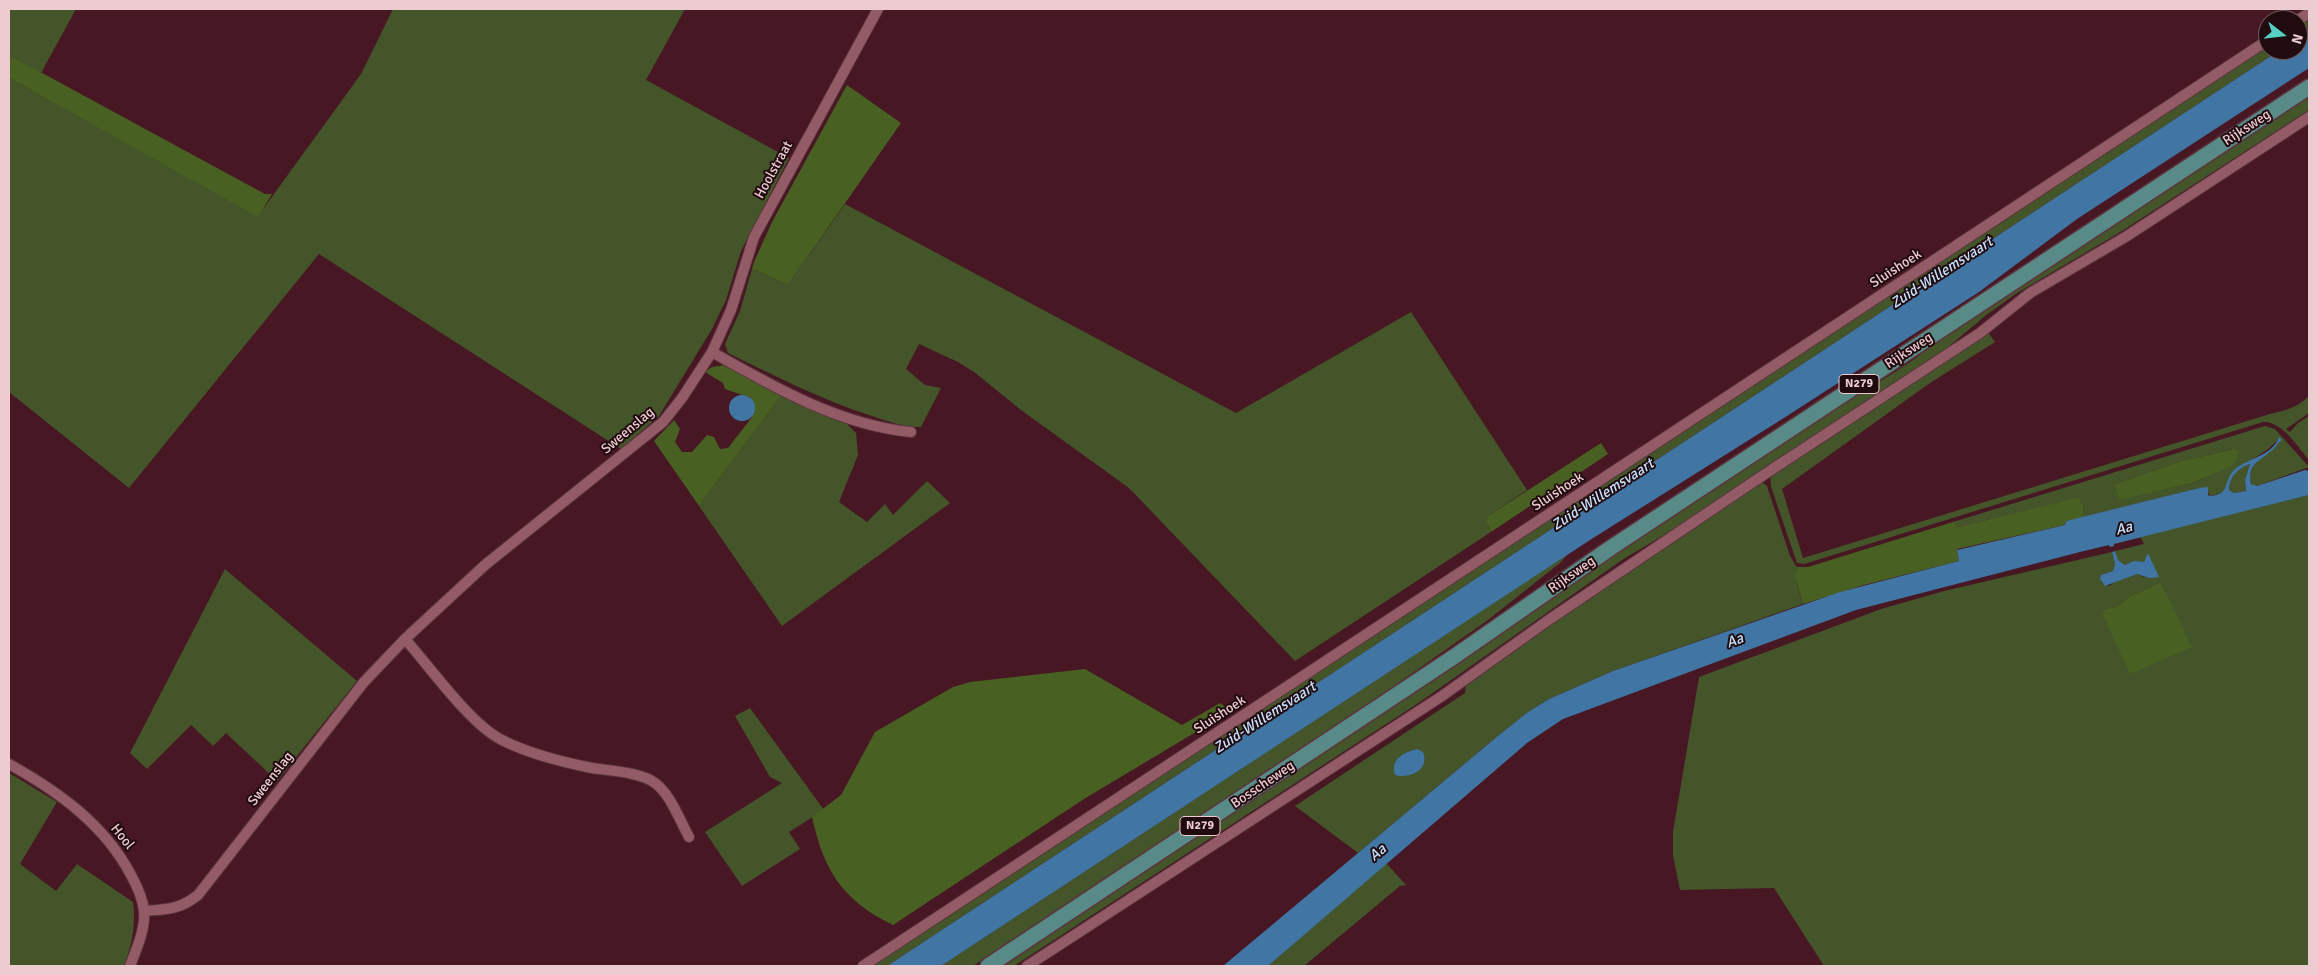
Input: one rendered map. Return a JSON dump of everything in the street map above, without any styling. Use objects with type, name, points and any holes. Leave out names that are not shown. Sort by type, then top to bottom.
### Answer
[{"type":"main road","name":"Rijksweg","points":[[1412,685],[1612,547],[2309,87]]},
{"type":"main road","name":"Bosscheweg","points":[[988,966],[1412,685]]},
{"type":"street","name":"Hoolstraat","points":[[712,352],[731,310],[754,237],[878,9]]},
{"type":"street","name":"Sluishoek","points":[[863,966],[2258,47]]},
{"type":"street","name":"Rijksweg","points":[[1442,696],[1550,619],[1748,485],[1980,333],[2030,293],[2127,236],[2309,116]]},
{"type":"street","points":[[712,352],[792,396],[864,424],[884,429],[912,432]]},
{"type":"street","name":"Sweenslag","points":[[144,911],[176,908],[186,905],[198,895],[364,682],[406,639],[485,565],[663,422],[682,398],[712,352]]},
{"type":"street","points":[[406,639],[483,728],[527,751],[590,767],[643,776],[654,782],[665,792],[689,837]]},
{"type":"street","name":"Bosscheweg","points":[[1027,966],[1442,696]]},
{"type":"street","name":"Hool","points":[[9,764],[45,784],[73,805],[109,840],[121,856],[138,888],[144,911],[140,936],[130,966]]},
{"type":"green space","points":[[9,9],[76,9],[41,73],[9,55]]},
{"type":"green space","points":[[393,9],[685,9],[646,80],[789,158],[741,251],[726,300],[712,329],[659,416],[621,449],[319,254],[129,488],[9,392],[9,78],[258,216],[361,74]]},
{"type":"green space","points":[[2258,53],[2258,60],[2265,60],[887,966],[869,966]]},
{"type":"green space","points":[[9,55],[265,194],[272,194],[258,217],[9,78]]},
{"type":"green space","points":[[847,85],[901,123],[788,285],[752,269],[754,262],[772,222]]},
{"type":"green space","points":[[2309,92],[2309,110],[2122,231],[2017,293],[1985,316],[1933,360],[1674,529],[1622,560],[1417,704],[1014,966],[995,966],[1577,577],[1854,396],[1899,370],[1940,339]]},
{"type":"green space","points":[[845,204],[1236,413],[1411,312],[1527,490],[1488,516],[1488,526],[1491,532],[1295,661],[1129,488],[958,362],[919,344],[906,369],[925,385],[941,388],[921,427],[915,427],[890,422],[835,403],[728,353],[725,344],[740,311],[752,269],[788,285]]},
{"type":"green space","points":[[1987,331],[1995,342],[1930,383],[1782,489],[1803,558],[2286,410],[2296,406],[2309,396],[2309,413],[2286,429],[2290,432],[2298,423],[2309,416],[2309,460],[2283,430],[2270,423],[2263,422],[1804,564],[1797,563],[1771,487],[1770,474]]},
{"type":"green space","points":[[724,365],[783,394],[699,506],[654,441],[674,420],[680,429],[675,442],[682,452],[692,452],[707,435],[714,437],[720,449],[728,448],[752,417],[751,398],[725,389],[723,383],[705,372],[712,367]]},
{"type":"green space","points":[[783,394],[846,423],[856,433],[858,455],[839,502],[867,522],[885,504],[893,515],[927,481],[950,503],[782,626],[699,506]]},
{"type":"green space","points":[[2265,426],[2275,429],[2309,467],[2257,486],[2252,485],[2250,477],[2255,465],[2276,446],[2281,440],[2279,439],[2271,447],[2234,473],[2224,492],[2210,496],[2208,492],[2199,488],[2084,517],[2083,505],[2022,512],[1958,527],[1953,522]],"holes":[[[2233,449],[2212,475],[2192,483],[2119,499],[2114,484],[2181,461]]]},
{"type":"green space","points":[[1601,443],[1608,454],[1491,532],[1486,521],[1488,516]]},
{"type":"green space","points":[[2233,449],[2238,451],[2238,456],[2233,465],[2212,475],[2192,483],[2119,500],[2114,484],[2181,461]]},
{"type":"green space","points":[[2250,464],[2245,480],[2246,491],[2234,493],[2229,490],[2229,485],[2235,473]]},
{"type":"green space","points":[[1761,481],[1767,486],[1790,556],[1797,567],[1796,581],[1803,604],[1613,671],[1549,699],[1528,712],[1499,735],[1358,853],[1295,806],[1465,693],[1466,684],[1494,662]],"holes":[[[1417,749],[1394,768],[1397,760],[1402,755]]]},
{"type":"green space","points":[[2309,495],[2309,966],[1824,966],[1774,888],[1680,890],[1673,856],[1673,832],[1699,677],[1881,609],[1944,591],[2112,552],[2115,564],[2113,571],[2101,575],[2102,583],[2109,586],[2119,579],[2137,574],[2144,577],[2158,577],[2148,554],[2144,562],[2125,565],[2117,560],[2115,551],[2144,544],[2140,537]],"holes":[[[2161,582],[2170,601],[2107,609],[2117,606],[2130,596]]]},
{"type":"green space","points":[[2078,498],[2083,505],[2084,517],[2066,521],[2065,525],[1957,549],[1959,561],[1864,585],[1803,604],[1795,577],[1797,567],[1808,567],[1953,522],[1958,527]]},
{"type":"green space","points":[[1568,554],[1560,563],[1488,620],[1380,696],[973,966],[941,966]]},
{"type":"green space","points":[[225,569],[357,681],[277,781],[226,733],[213,746],[191,725],[147,769],[130,753]]},
{"type":"green space","points":[[2161,582],[2192,647],[2130,674],[2102,613],[2107,609],[2117,606],[2130,596]]},
{"type":"green space","points":[[1085,669],[1182,725],[1220,703],[1231,711],[1084,799],[893,925],[875,915],[848,894],[829,868],[812,817],[841,795],[875,732],[953,687],[970,682]]},
{"type":"green space","points":[[750,708],[824,810],[789,832],[800,849],[742,886],[705,832],[782,783],[770,777],[735,716]]},
{"type":"green space","points":[[9,773],[57,802],[20,864],[56,891],[77,864],[133,902],[133,935],[124,966],[9,966]]},
{"type":"green space","points":[[1386,863],[1406,885],[1400,886],[1304,966],[1268,966]]},
{"type":"water","name":"Zuid-Willemsvaart","points":[[2308,32],[2309,68],[2077,219],[1979,292],[1590,540],[941,966],[887,966],[2265,60],[2308,60]]},
{"type":"water","points":[[742,395],[751,399],[755,408],[751,417],[742,421],[733,417],[729,408],[733,399]]},
{"type":"water","name":"Aa","points":[[2279,437],[2282,440],[2253,467],[2250,477],[2251,484],[2257,486],[2305,470],[2309,471],[2309,495],[1856,610],[1563,719],[1527,743],[1268,966],[1223,966],[1499,735],[1528,712],[1549,699],[1613,671],[1840,592],[1959,561],[1957,550],[2065,525],[2066,521],[2199,488],[2208,487],[2208,495],[2217,495],[2224,490],[2235,469],[2266,452],[2276,443]],"holes":[[[2250,464],[2245,480],[2246,491],[2234,493],[2229,490],[2232,477]]]},
{"type":"water","points":[[2115,551],[2118,560],[2125,565],[2134,561],[2144,562],[2148,553],[2159,577],[2149,578],[2137,574],[2105,586],[2100,579],[2101,575],[2113,571],[2115,564],[2112,552]]},
{"type":"water","points":[[1417,749],[1423,752],[1424,764],[1421,768],[1407,776],[1395,775],[1394,769],[1399,757]]}]
